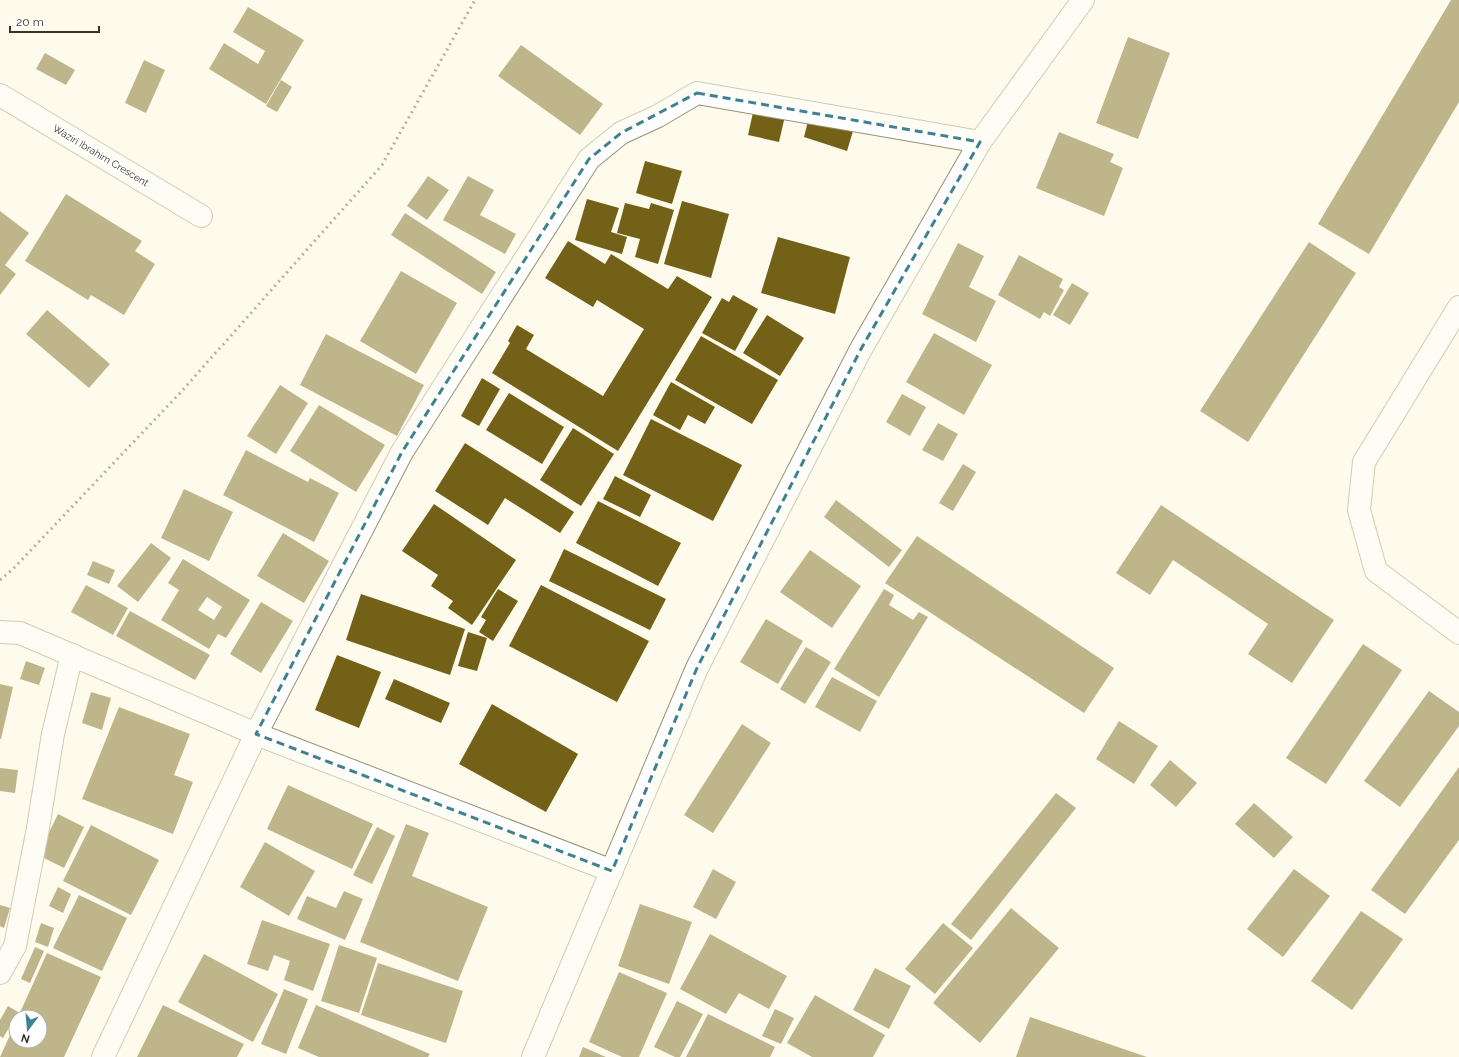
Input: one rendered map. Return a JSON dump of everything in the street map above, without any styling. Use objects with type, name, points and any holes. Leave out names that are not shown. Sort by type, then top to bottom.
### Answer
[{"type":"street","points":[[533,1057],[697,668],[861,348],[980,142],[1083,0]]},
{"type":"street","points":[[103,1057],[256,734],[402,452],[589,159],[621,133],[658,116],[697,93],[980,142]]},
{"type":"street","name":"Waziri Ibrahim Crescent","points":[[1,97],[201,216]]},
{"type":"street","points":[[1459,307],[1364,462],[1359,510],[1376,571],[1459,633]]},
{"type":"street","points":[[0,632],[20,633],[256,734],[612,871]]},
{"type":"street","points":[[0,973],[15,946],[38,828],[53,734],[72,655]]},
{"type":"highlighted area","points":[[697,93],[980,142],[861,349],[697,668],[612,871],[256,734],[402,452],[589,159],[621,133]]},
{"type":"building","points":[[1451,0],[1459,0],[1459,102],[1369,254],[1318,224]]},
{"type":"building","points":[[248,7],[304,40],[266,104],[209,69],[224,43],[258,64],[265,51],[233,32]]},
{"type":"building","points":[[1128,37],[1170,53],[1138,139],[1096,123]]},
{"type":"building","points":[[521,45],[603,104],[580,135],[498,76]]},
{"type":"building","points":[[45,53],[75,70],[66,85],[36,69]]},
{"type":"building","points":[[144,60],[165,70],[146,113],[125,103]]},
{"type":"building","points":[[281,80],[292,87],[277,112],[266,106]]},
{"type":"building","points":[[754,108],[785,116],[779,142],[748,135]]},
{"type":"building","points":[[809,117],[853,131],[847,151],[804,137]]},
{"type":"building","points":[[1059,132],[1114,154],[1110,162],[1123,168],[1104,216],[1036,188]]},
{"type":"building","points":[[645,161],[682,171],[672,204],[636,193]]},
{"type":"building","points":[[428,176],[449,190],[427,220],[407,206]]},
{"type":"building","points":[[468,176],[494,190],[480,215],[516,234],[505,254],[443,220]]},
{"type":"building","points":[[66,194],[142,241],[135,251],[155,264],[124,315],[91,295],[88,300],[25,261]]},
{"type":"building","points":[[587,199],[619,208],[611,232],[627,237],[622,254],[575,240]]},
{"type":"building","points":[[682,201],[729,214],[711,278],[664,264]]},
{"type":"building","points":[[625,203],[649,209],[651,203],[674,210],[658,264],[635,257],[640,239],[617,233]]},
{"type":"building","points":[[0,211],[29,233],[5,265],[16,274],[0,295]]},
{"type":"building","points":[[405,213],[496,272],[482,294],[391,235]]},
{"type":"building","points":[[778,237],[850,257],[835,314],[761,293]]},
{"type":"building","points":[[568,241],[605,264],[611,254],[668,289],[677,276],[712,297],[618,451],[492,373],[510,343],[508,341],[517,325],[534,335],[526,349],[603,396],[644,329],[597,300],[593,307],[545,278]]},
{"type":"building","points":[[1309,242],[1356,273],[1248,442],[1200,411]]},
{"type":"building","points":[[958,243],[984,256],[969,287],[996,301],[976,342],[922,314]]},
{"type":"building","points":[[1019,255],[1063,279],[1059,287],[1064,290],[1050,316],[1044,312],[1040,319],[998,295]]},
{"type":"building","points":[[401,271],[457,303],[416,374],[360,341]]},
{"type":"building","points":[[1072,283],[1089,293],[1070,325],[1053,315]]},
{"type":"building","points":[[733,295],[758,309],[735,351],[702,333],[722,298],[729,302]]},
{"type":"building","points":[[47,310],[110,364],[89,388],[26,334]]},
{"type":"building","points":[[767,315],[804,338],[780,376],[743,353]]},
{"type":"building","points":[[934,333],[992,365],[964,415],[906,382]]},
{"type":"building","points":[[326,334],[424,385],[397,436],[300,385]]},
{"type":"building","points":[[701,336],[778,380],[752,424],[675,380]]},
{"type":"building","points":[[482,378],[500,389],[479,426],[461,416]]},
{"type":"building","points":[[671,382],[715,407],[705,424],[688,415],[680,430],[653,415]]},
{"type":"building","points":[[280,385],[308,403],[276,454],[247,436]]},
{"type":"building","points":[[509,393],[564,427],[542,464],[486,430]]},
{"type":"building","points":[[902,394],[926,407],[910,436],[886,422]]},
{"type":"building","points":[[319,405],[385,445],[356,492],[290,451]]},
{"type":"building","points":[[651,419],[742,465],[713,521],[623,475]]},
{"type":"building","points":[[938,423],[958,434],[943,461],[922,450]]},
{"type":"building","points":[[573,428],[614,454],[581,506],[540,480]]},
{"type":"building","points":[[465,443],[574,512],[560,533],[505,498],[488,525],[435,491]]},
{"type":"building","points":[[246,450],[308,482],[310,478],[339,493],[314,542],[223,495]]},
{"type":"building","points":[[963,464],[976,472],[953,511],[939,503]]},
{"type":"building","points":[[615,476],[651,495],[640,517],[603,499]]},
{"type":"building","points":[[184,489],[233,512],[209,561],[161,538]]},
{"type":"building","points":[[836,500],[902,550],[889,567],[824,517]]},
{"type":"building","points":[[598,501],[681,543],[658,586],[576,543]]},
{"type":"building","points":[[434,504],[516,560],[472,625],[448,608],[453,601],[431,586],[438,575],[402,551]]},
{"type":"building","points":[[1161,505],[1334,620],[1292,683],[1248,654],[1268,624],[1173,560],[1150,595],[1116,573]]},
{"type":"building","points":[[283,533],[329,561],[304,603],[257,576]]},
{"type":"building","points":[[917,536],[1114,668],[1084,713],[885,583]]},
{"type":"building","points":[[151,543],[171,558],[138,602],[117,586]]},
{"type":"building","points":[[564,549],[666,599],[650,630],[549,581]]},
{"type":"building","points":[[810,550],[861,586],[832,628],[780,592]]},
{"type":"building","points":[[183,559],[250,600],[226,638],[218,634],[209,649],[161,620],[179,590],[168,583]],"holes":[[[207,597],[222,607],[214,620],[198,610]]]},
{"type":"building","points":[[93,561],[115,570],[109,584],[87,575]]},
{"type":"building","points":[[86,585],[128,608],[113,635],[71,612]]},
{"type":"building","points":[[541,585],[649,641],[617,702],[509,646]]},
{"type":"building","points":[[498,589],[518,601],[493,641],[479,632],[486,620],[481,617]]},
{"type":"building","points":[[884,589],[894,595],[889,605],[913,620],[919,612],[928,617],[879,697],[834,669]]},
{"type":"building","points":[[361,594],[465,629],[450,675],[346,640]]},
{"type":"building","points":[[261,602],[293,621],[261,673],[230,654]]},
{"type":"building","points":[[130,611],[210,655],[195,680],[116,636]]},
{"type":"building","points":[[766,619],[803,641],[778,684],[740,662]]},
{"type":"building","points":[[468,632],[487,638],[477,671],[458,666]]},
{"type":"building","points":[[1363,644],[1402,670],[1326,784],[1286,758]]},
{"type":"building","points":[[806,647],[831,662],[805,704],[780,689]]},
{"type":"building","points":[[337,655],[381,672],[359,728],[315,710]]},
{"type":"building","points":[[26,661],[45,668],[39,685],[20,679]]},
{"type":"building","points":[[832,677],[877,701],[860,732],[815,707]]},
{"type":"building","points":[[394,679],[450,703],[441,723],[385,699]]},
{"type":"building","points":[[0,684],[13,687],[1,739],[0,739]]},
{"type":"building","points":[[1429,691],[1459,712],[1459,726],[1400,807],[1364,781]]},
{"type":"building","points":[[91,692],[111,698],[102,730],[82,723]]},
{"type":"building","points":[[492,704],[578,754],[546,812],[459,764]]},
{"type":"building","points":[[119,707],[190,734],[174,775],[193,782],[173,834],[82,799]]},
{"type":"building","points":[[1119,721],[1158,746],[1134,784],[1096,759]]},
{"type":"building","points":[[742,724],[771,743],[713,833],[684,815]]},
{"type":"building","points":[[1170,760],[1197,783],[1176,807],[1150,785]]},
{"type":"building","points":[[1459,767],[1459,840],[1405,914],[1371,890]]},
{"type":"building","points":[[0,768],[18,770],[15,793],[0,791]]},
{"type":"building","points":[[288,785],[373,824],[352,869],[267,829]]},
{"type":"building","points":[[1056,793],[1076,808],[971,940],[951,924]]},
{"type":"building","points":[[1254,803],[1293,837],[1274,858],[1235,824]]},
{"type":"building","points":[[58,814],[84,827],[64,868],[38,855]]},
{"type":"building","points":[[406,824],[429,833],[412,876],[488,907],[458,981],[360,942]]},
{"type":"building","points":[[91,825],[159,860],[131,915],[63,881]]},
{"type":"building","points":[[377,827],[395,836],[372,884],[353,875]]},
{"type":"building","points":[[265,842],[315,871],[289,916],[240,887]]},
{"type":"building","points":[[713,869],[736,882],[716,919],[693,907]]},
{"type":"building","points":[[1294,869],[1330,896],[1283,957],[1247,929]]},
{"type":"building","points":[[58,887],[71,894],[63,913],[49,906]]},
{"type":"building","points":[[344,891],[363,899],[345,940],[297,919],[307,896],[336,908]]},
{"type":"building","points":[[79,895],[127,918],[102,971],[53,948]]},
{"type":"building","points":[[640,904],[692,922],[669,984],[618,966]]},
{"type":"building","points":[[0,905],[10,908],[4,928],[0,926]]},
{"type":"building","points":[[1011,908],[1059,948],[980,1043],[933,1003]]},
{"type":"building","points":[[1361,911],[1403,939],[1352,1010],[1311,981]]},
{"type":"building","points":[[262,920],[330,944],[313,991],[284,980],[290,961],[274,955],[268,971],[247,964]]},
{"type":"building","points":[[41,923],[54,928],[48,947],[35,942]]},
{"type":"building","points":[[943,923],[973,948],[935,994],[905,969]]},
{"type":"building","points":[[710,934],[787,976],[769,1009],[739,993],[726,1014],[680,989]]},
{"type":"building","points":[[339,945],[377,958],[359,1013],[321,1001]]},
{"type":"building","points":[[35,947],[44,951],[30,983],[21,979]]},
{"type":"building","points":[[47,953],[101,977],[64,1057],[0,1057],[8,1040],[8,1049],[48,1049],[48,1009],[22,1009]]},
{"type":"building","points":[[204,954],[278,994],[253,1042],[178,1002]]},
{"type":"building","points":[[378,963],[463,991],[446,1043],[361,1015]]},
{"type":"building","points":[[875,968],[911,986],[889,1029],[853,1010]]},
{"type":"building","points":[[619,972],[667,993],[639,1057],[622,1057],[589,1042]]},
{"type":"building","points":[[284,989],[308,999],[286,1054],[261,1044]]},
{"type":"building","points":[[815,995],[885,1035],[873,1057],[812,1057],[787,1043]]},
{"type":"building","points":[[677,1001],[703,1014],[680,1057],[675,1057],[654,1047]]},
{"type":"building","points":[[163,1005],[244,1044],[237,1057],[137,1057]]},
{"type":"building","points":[[316,1005],[430,1054],[428,1057],[319,1057],[298,1048]]},
{"type":"building","points":[[8,1006],[13,1009],[8,1009],[8,1029],[3,1038],[0,1036],[0,1020]]},
{"type":"building","points":[[775,1009],[794,1018],[781,1044],[762,1036]]},
{"type":"building","points":[[708,1014],[775,1047],[770,1057],[686,1057]]},
{"type":"building","points":[[1030,1017],[1147,1057],[1016,1057]]},
{"type":"building","points":[[583,1047],[606,1057],[579,1057]]},
{"type":"railway","points":[[0,580],[13,569],[181,392],[382,165],[475,0]]}]
